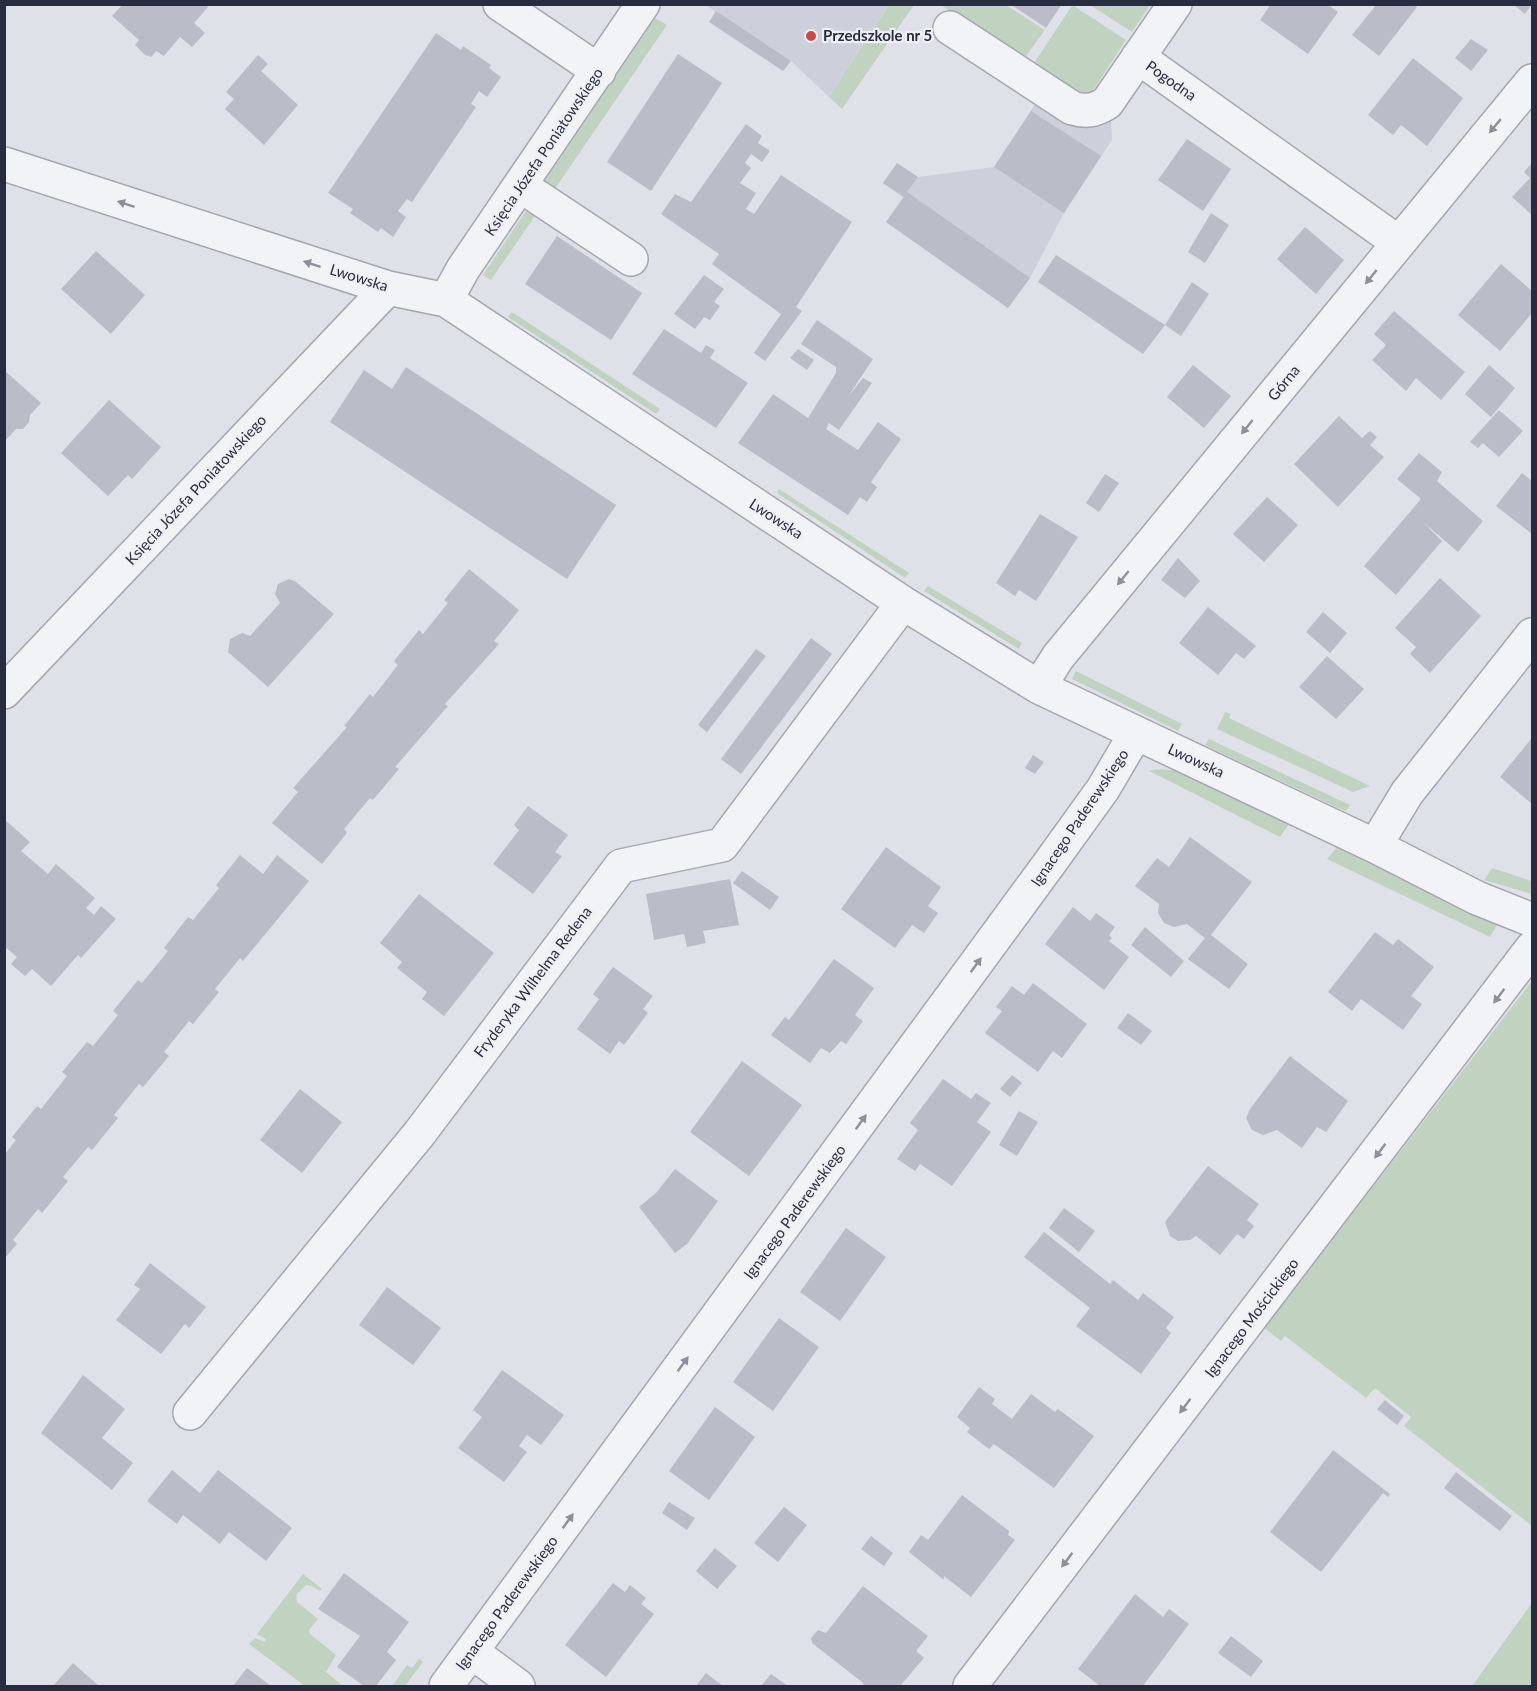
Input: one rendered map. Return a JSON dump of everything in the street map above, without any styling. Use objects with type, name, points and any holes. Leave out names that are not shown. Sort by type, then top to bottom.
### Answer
[{"type":"street","points":[[500,4],[599,71]]},
{"type":"street","name":"Księcia Józefa Poniatowskiego","points":[[447,300],[464,269],[643,4]]},
{"type":"street","points":[[1138,57],[1175,4]]},
{"type":"street","name":"Pogodna","points":[[950,28],[1072,108],[1085,111],[1095,110],[1107,103],[1138,57],[1399,243]]},
{"type":"street","name":"Górna","points":[[1039,687],[1066,647],[1533,81]]},
{"type":"street","name":"Lwowska","points":[[4,164],[388,288],[447,300],[903,603],[1039,687],[1376,846],[1477,898],[1533,920]]},
{"type":"street","points":[[521,186],[631,259]]},
{"type":"street","name":"Księcia Józefa Poniatowskiego","points":[[4,692],[388,288]]},
{"type":"street","name":"Fryderyka Wilhelma Redena","points":[[190,1413],[418,1134],[621,866],[722,845],[903,603]]},
{"type":"street","points":[[1376,846],[1407,793],[1533,635]]},
{"type":"street","name":"Ignacego Paderewskiego","points":[[446,1686],[1043,873],[1103,789],[1136,733]]},
{"type":"street","name":"Ignacego Mościckiego","points":[[970,1686],[1533,948]]},
{"type":"street","points":[[472,1652],[518,1686]]},
{"type":"shaded area","name":"Przedszkole nr 5","points":[[706,5],[889,5],[829,97],[791,61]]},
{"type":"shaded area","points":[[1051,80],[1111,117],[1112,140],[1064,213],[1030,278],[1008,308],[886,222],[903,197],[883,183],[897,163],[918,177],[994,167]]},
{"type":"green space","points":[[889,5],[914,5],[842,109],[829,97]]},
{"type":"green space","points":[[941,5],[1006,5],[1045,30],[1023,60]]},
{"type":"green space","points":[[1090,5],[1150,5],[1132,32]]},
{"type":"green space","points":[[1074,6],[1126,40],[1092,92],[1082,94],[1034,63],[1071,7]]},
{"type":"green space","points":[[655,18],[667,25],[552,193],[541,186]]},
{"type":"green space","points":[[530,205],[539,210],[491,280],[483,275]]},
{"type":"green space","points":[[512,312],[660,409],[656,414],[508,317]]},
{"type":"green space","points":[[779,489],[909,573],[905,578],[777,493]]},
{"type":"green space","points":[[928,586],[1022,643],[1019,649],[924,591]]},
{"type":"green space","points":[[1076,671],[1182,724],[1178,731],[1072,679]]},
{"type":"green space","points":[[1225,712],[1231,714],[1229,718],[1370,786],[1353,792],[1217,729]]},
{"type":"green space","points":[[1209,739],[1350,805],[1346,811],[1336,807],[1205,745]]},
{"type":"green space","points":[[1158,769],[1181,771],[1289,824],[1280,837],[1149,771]]},
{"type":"green space","points":[[1337,847],[1497,925],[1490,937],[1327,859]]},
{"type":"green space","points":[[1492,868],[1532,881],[1532,894],[1484,880]]},
{"type":"green space","points":[[1532,981],[1532,1526],[1404,1426],[1411,1417],[1375,1388],[1366,1398],[1285,1336],[1281,1341],[1264,1328]]},
{"type":"green space","points":[[303,1574],[322,1589],[320,1591],[306,1585],[296,1595],[297,1602],[318,1619],[309,1630],[310,1634],[336,1655],[326,1672],[343,1686],[305,1686],[249,1644],[255,1638],[265,1642],[266,1639],[257,1634]]},
{"type":"green space","points":[[1532,1603],[1532,1686],[1472,1686]]},
{"type":"green space","points":[[419,1659],[423,1662],[405,1686],[392,1686],[407,1665],[412,1668]]},
{"type":"building","points":[[123,4],[205,4],[208,7],[194,23],[205,33],[192,47],[180,37],[164,56],[156,51],[151,57],[145,55],[135,45],[139,40],[112,16]]},
{"type":"building","points":[[1010,4],[1062,4],[1046,28]]},
{"type":"building","points":[[1271,4],[1327,4],[1338,12],[1308,54],[1260,20]]},
{"type":"building","points":[[1513,4],[1532,4],[1525,14]]},
{"type":"building","points":[[1376,5],[1413,5],[1417,7],[1379,56],[1352,35]]},
{"type":"building","points":[[716,11],[791,61],[783,71],[709,22]]},
{"type":"building","points":[[436,33],[461,50],[463,46],[491,65],[489,68],[501,77],[487,97],[479,91],[471,104],[476,107],[412,202],[407,199],[398,211],[406,217],[393,237],[381,228],[378,232],[350,213],[353,209],[328,193]]},
{"type":"building","points":[[1471,39],[1488,50],[1471,71],[1455,58]]},
{"type":"building","points":[[678,54],[722,83],[651,191],[607,162]]},
{"type":"building","points":[[258,55],[268,64],[261,71],[298,105],[264,145],[225,109],[234,99],[226,92]]},
{"type":"building","points":[[1413,58],[1463,98],[1427,146],[1401,125],[1393,135],[1368,115]]},
{"type":"building","points":[[1031,111],[1101,156],[1064,213],[994,167]]},
{"type":"building","points":[[746,124],[762,136],[758,143],[770,151],[762,162],[751,154],[745,163],[751,168],[740,183],[756,193],[746,209],[754,214],[781,175],[852,222],[796,307],[802,311],[765,361],[754,353],[781,314],[712,264],[719,254],[661,214],[675,194],[691,202]]},
{"type":"building","points":[[1187,139],[1231,169],[1203,211],[1158,180]]},
{"type":"building","points":[[897,163],[918,177],[907,192],[1030,278],[1008,308],[886,222],[904,197],[883,183]]},
{"type":"building","points":[[1532,163],[1532,215],[1512,197],[1530,178],[1524,172]]},
{"type":"building","points":[[1211,213],[1229,225],[1205,263],[1188,252]]},
{"type":"building","points":[[1305,227],[1344,260],[1316,294],[1277,259]]},
{"type":"building","points":[[557,236],[642,293],[611,340],[525,284]]},
{"type":"building","points":[[96,251],[145,295],[111,334],[61,289]]},
{"type":"building","points":[[1056,255],[1165,325],[1143,354],[1038,282]]},
{"type":"building","points":[[1501,264],[1532,291],[1532,313],[1500,351],[1458,315]]},
{"type":"building","points":[[704,275],[724,289],[714,302],[720,306],[710,320],[704,317],[695,329],[674,314]]},
{"type":"building","points":[[1192,282],[1209,294],[1181,336],[1165,325]]},
{"type":"building","points":[[1394,311],[1465,372],[1441,400],[1416,378],[1406,391],[1372,360],[1386,345],[1374,334]]},
{"type":"building","points":[[817,320],[873,359],[847,398],[863,378],[872,383],[839,430],[829,423],[826,429],[858,450],[878,422],[901,439],[871,482],[877,487],[867,502],[860,497],[848,515],[738,443],[773,394],[808,418],[836,373],[836,367],[801,344]]},
{"type":"building","points":[[664,329],[701,353],[706,345],[715,350],[710,358],[748,383],[716,428],[632,374]]},
{"type":"building","points":[[798,349],[814,360],[807,370],[790,358]]},
{"type":"building","points":[[1193,365],[1231,396],[1204,428],[1167,397]]},
{"type":"building","points":[[1489,365],[1515,388],[1491,417],[1465,394]]},
{"type":"building","points":[[406,367],[616,505],[567,579],[330,422],[364,370],[392,389]]},
{"type":"building","points":[[4,370],[41,403],[30,415],[29,422],[23,429],[16,429],[4,442]]},
{"type":"building","points":[[109,400],[161,447],[132,479],[128,475],[108,496],[61,453]]},
{"type":"building","points":[[1499,410],[1523,431],[1499,457],[1483,443],[1478,448],[1470,442]]},
{"type":"building","points":[[1339,416],[1362,438],[1370,431],[1377,437],[1370,445],[1384,457],[1338,507],[1294,464]]},
{"type":"building","points":[[1419,453],[1442,472],[1437,481],[1483,521],[1458,552],[1423,522],[1442,541],[1396,595],[1364,566],[1421,499],[1397,479]]},
{"type":"building","points":[[1522,473],[1532,481],[1532,534],[1496,506]]},
{"type":"building","points":[[1105,474],[1119,483],[1099,512],[1086,503]]},
{"type":"building","points":[[1267,497],[1298,525],[1264,562],[1233,534]]},
{"type":"building","points":[[1040,514],[1078,537],[1036,601],[1019,590],[1015,596],[996,583]]},
{"type":"building","points":[[1178,558],[1200,581],[1185,598],[1161,580]]},
{"type":"building","points":[[469,569],[519,610],[494,641],[499,644],[445,704],[448,706],[395,767],[399,769],[344,829],[347,833],[322,864],[272,823],[298,792],[293,788],[347,727],[344,726],[370,694],[373,697],[398,665],[394,661],[419,630],[423,634],[448,603],[444,600]]},
{"type":"building","points":[[1440,578],[1481,616],[1430,673],[1410,654],[1416,647],[1395,628]]},
{"type":"building","points":[[289,579],[296,582],[334,614],[268,687],[228,652],[230,639],[242,633],[250,636],[280,603],[275,594],[278,584]]},
{"type":"building","points":[[1208,607],[1256,646],[1244,659],[1236,653],[1218,675],[1179,643]]},
{"type":"building","points":[[1323,612],[1347,633],[1330,653],[1306,632]]},
{"type":"building","points":[[811,638],[832,654],[741,774],[721,759]]},
{"type":"building","points":[[756,649],[766,656],[707,732],[698,725]]},
{"type":"building","points":[[1327,656],[1364,689],[1336,719],[1299,687]]},
{"type":"building","points":[[1532,738],[1532,804],[1500,777]]},
{"type":"building","points":[[1033,755],[1044,762],[1035,774],[1025,768]]},
{"type":"building","points":[[528,806],[568,835],[555,852],[562,856],[533,894],[493,864],[519,830],[514,825]]},
{"type":"building","points":[[4,819],[30,842],[21,851],[48,874],[56,864],[95,898],[86,908],[94,915],[101,906],[116,919],[81,958],[78,955],[51,986],[32,969],[25,976],[11,964],[17,957],[4,946]]},
{"type":"building","points":[[1190,837],[1252,882],[1211,935],[1248,964],[1229,989],[1188,959],[1205,938],[1187,924],[1174,927],[1164,923],[1158,913],[1159,904],[1135,886],[1157,858],[1169,867]]},
{"type":"building","points":[[886,847],[941,887],[928,906],[938,913],[924,933],[912,925],[895,948],[841,909]]},
{"type":"building","points":[[240,855],[263,874],[277,855],[309,881],[243,961],[240,958],[215,989],[219,992],[193,1024],[189,1021],[164,1052],[169,1056],[143,1087],[139,1084],[114,1115],[118,1118],[92,1150],[88,1147],[63,1177],[68,1181],[42,1213],[38,1209],[13,1240],[17,1244],[4,1259],[4,1155],[16,1140],[12,1137],[37,1106],[41,1109],[67,1076],[62,1072],[87,1042],[93,1046],[118,1015],[113,1011],[138,980],[142,983],[168,951],[164,948],[188,917],[193,920],[219,888],[216,885]]},
{"type":"building","points":[[742,871],[779,897],[770,910],[733,883]]},
{"type":"building","points":[[730,879],[739,925],[703,931],[706,943],[687,947],[684,934],[654,940],[646,894]]},
{"type":"building","points":[[419,894],[494,953],[444,1016],[422,999],[427,992],[397,968],[402,962],[380,943]]},
{"type":"building","points":[[1073,907],[1090,921],[1096,913],[1115,927],[1109,935],[1112,938],[1109,941],[1129,957],[1104,990],[1045,944]]},
{"type":"building","points":[[1145,927],[1184,961],[1171,977],[1131,945]]},
{"type":"building","points":[[1375,932],[1393,945],[1398,939],[1434,967],[1411,996],[1422,1004],[1403,1030],[1361,999],[1352,1011],[1328,992]]},
{"type":"building","points":[[834,959],[874,988],[855,1015],[863,1021],[846,1044],[841,1041],[830,1053],[821,1048],[810,1063],[771,1035],[785,1017],[789,1020]]},
{"type":"building","points":[[613,967],[653,996],[643,1009],[648,1013],[624,1045],[619,1041],[610,1054],[577,1029],[599,999],[593,994]]},
{"type":"building","points":[[1033,983],[1087,1024],[1062,1058],[1053,1051],[1038,1072],[985,1033],[1002,1011],[996,1007],[1012,986],[1024,995]]},
{"type":"building","points":[[1128,1013],[1152,1031],[1141,1045],[1117,1028]]},
{"type":"building","points":[[1290,1056],[1348,1101],[1326,1132],[1317,1127],[1302,1148],[1277,1130],[1263,1135],[1252,1130],[1246,1118],[1250,1109]]},
{"type":"building","points":[[742,1061],[802,1105],[749,1176],[690,1132]]},
{"type":"building","points":[[1012,1075],[1022,1083],[1010,1097],[1000,1089]]},
{"type":"building","points":[[943,1079],[971,1099],[976,1093],[991,1103],[977,1122],[991,1132],[952,1186],[920,1164],[915,1171],[897,1159],[918,1130],[910,1123]]},
{"type":"building","points":[[300,1089],[342,1122],[302,1173],[260,1140]]},
{"type":"building","points":[[1019,1111],[1038,1122],[1017,1156],[999,1145]]},
{"type":"building","points":[[1208,1166],[1259,1204],[1247,1220],[1254,1226],[1244,1239],[1237,1234],[1220,1255],[1196,1236],[1190,1240],[1178,1241],[1170,1236],[1165,1222]]},
{"type":"building","points":[[675,1169],[718,1201],[687,1244],[675,1253],[639,1207],[656,1193]]},
{"type":"building","points":[[1064,1208],[1095,1231],[1079,1252],[1049,1228]]},
{"type":"building","points":[[846,1228],[886,1257],[840,1321],[800,1292]]},
{"type":"building","points":[[1044,1232],[1110,1284],[1113,1280],[1138,1300],[1143,1293],[1174,1317],[1166,1328],[1171,1333],[1141,1374],[1076,1326],[1090,1308],[1024,1257]]},
{"type":"building","points":[[150,1263],[206,1307],[189,1328],[185,1324],[161,1354],[116,1320],[140,1289],[134,1285]]},
{"type":"building","points":[[387,1287],[441,1328],[413,1365],[359,1325]]},
{"type":"building","points":[[779,1318],[819,1347],[773,1411],[733,1382]]},
{"type":"building","points":[[502,1370],[564,1415],[541,1445],[527,1435],[519,1446],[527,1452],[504,1482],[458,1448],[482,1417],[473,1410]]},
{"type":"building","points":[[83,1375],[125,1409],[102,1438],[133,1463],[112,1490],[41,1433]]},
{"type":"building","points":[[979,1387],[995,1399],[992,1404],[1012,1419],[1031,1394],[1055,1412],[1058,1409],[1094,1436],[1054,1488],[994,1444],[989,1449],[967,1432],[970,1428],[957,1417]]},
{"type":"building","points":[[1385,1400],[1404,1416],[1397,1425],[1377,1409]]},
{"type":"building","points":[[715,1407],[755,1437],[709,1500],[669,1471]]},
{"type":"building","points":[[1333,1450],[1390,1494],[1388,1497],[1383,1493],[1321,1572],[1270,1532]]},
{"type":"building","points":[[172,1470],[200,1493],[218,1470],[292,1528],[266,1561],[229,1532],[220,1544],[183,1515],[177,1524],[147,1501]]},
{"type":"building","points":[[1456,1472],[1512,1516],[1500,1531],[1444,1488]]},
{"type":"building","points":[[962,1495],[1009,1531],[1008,1535],[1015,1540],[971,1597],[944,1576],[944,1580],[909,1552],[921,1535],[928,1540]]},
{"type":"building","points":[[669,1502],[695,1518],[687,1530],[662,1513]]},
{"type":"building","points":[[784,1507],[807,1525],[778,1562],[754,1543]]},
{"type":"building","points":[[871,1536],[893,1553],[884,1566],[861,1549]]},
{"type":"building","points":[[715,1548],[737,1566],[717,1589],[696,1571]]},
{"type":"building","points":[[344,1573],[409,1622],[387,1652],[396,1660],[376,1686],[364,1686],[337,1667],[360,1636],[318,1609]]},
{"type":"building","points":[[613,1583],[625,1592],[630,1585],[646,1598],[641,1604],[654,1614],[606,1677],[565,1645]]},
{"type":"building","points":[[863,1586],[928,1636],[916,1651],[924,1658],[900,1686],[864,1686],[862,1682],[812,1643],[811,1638],[818,1630],[826,1633]]},
{"type":"building","points":[[1135,1594],[1163,1617],[1169,1609],[1189,1624],[1143,1686],[1100,1686],[1078,1669]]},
{"type":"building","points":[[1231,1636],[1263,1661],[1251,1677],[1218,1653]]},
{"type":"building","points":[[73,1663],[98,1685],[53,1686]]},
{"type":"building","points":[[247,1668],[271,1686],[233,1686]]},
{"type":"building","points":[[706,1673],[723,1686],[696,1686]]},
{"type":"building","points":[[771,1674],[788,1686],[761,1686]]},
{"type":"place","name":"Przedszkole nr 5","points":[[811,36]]}]
